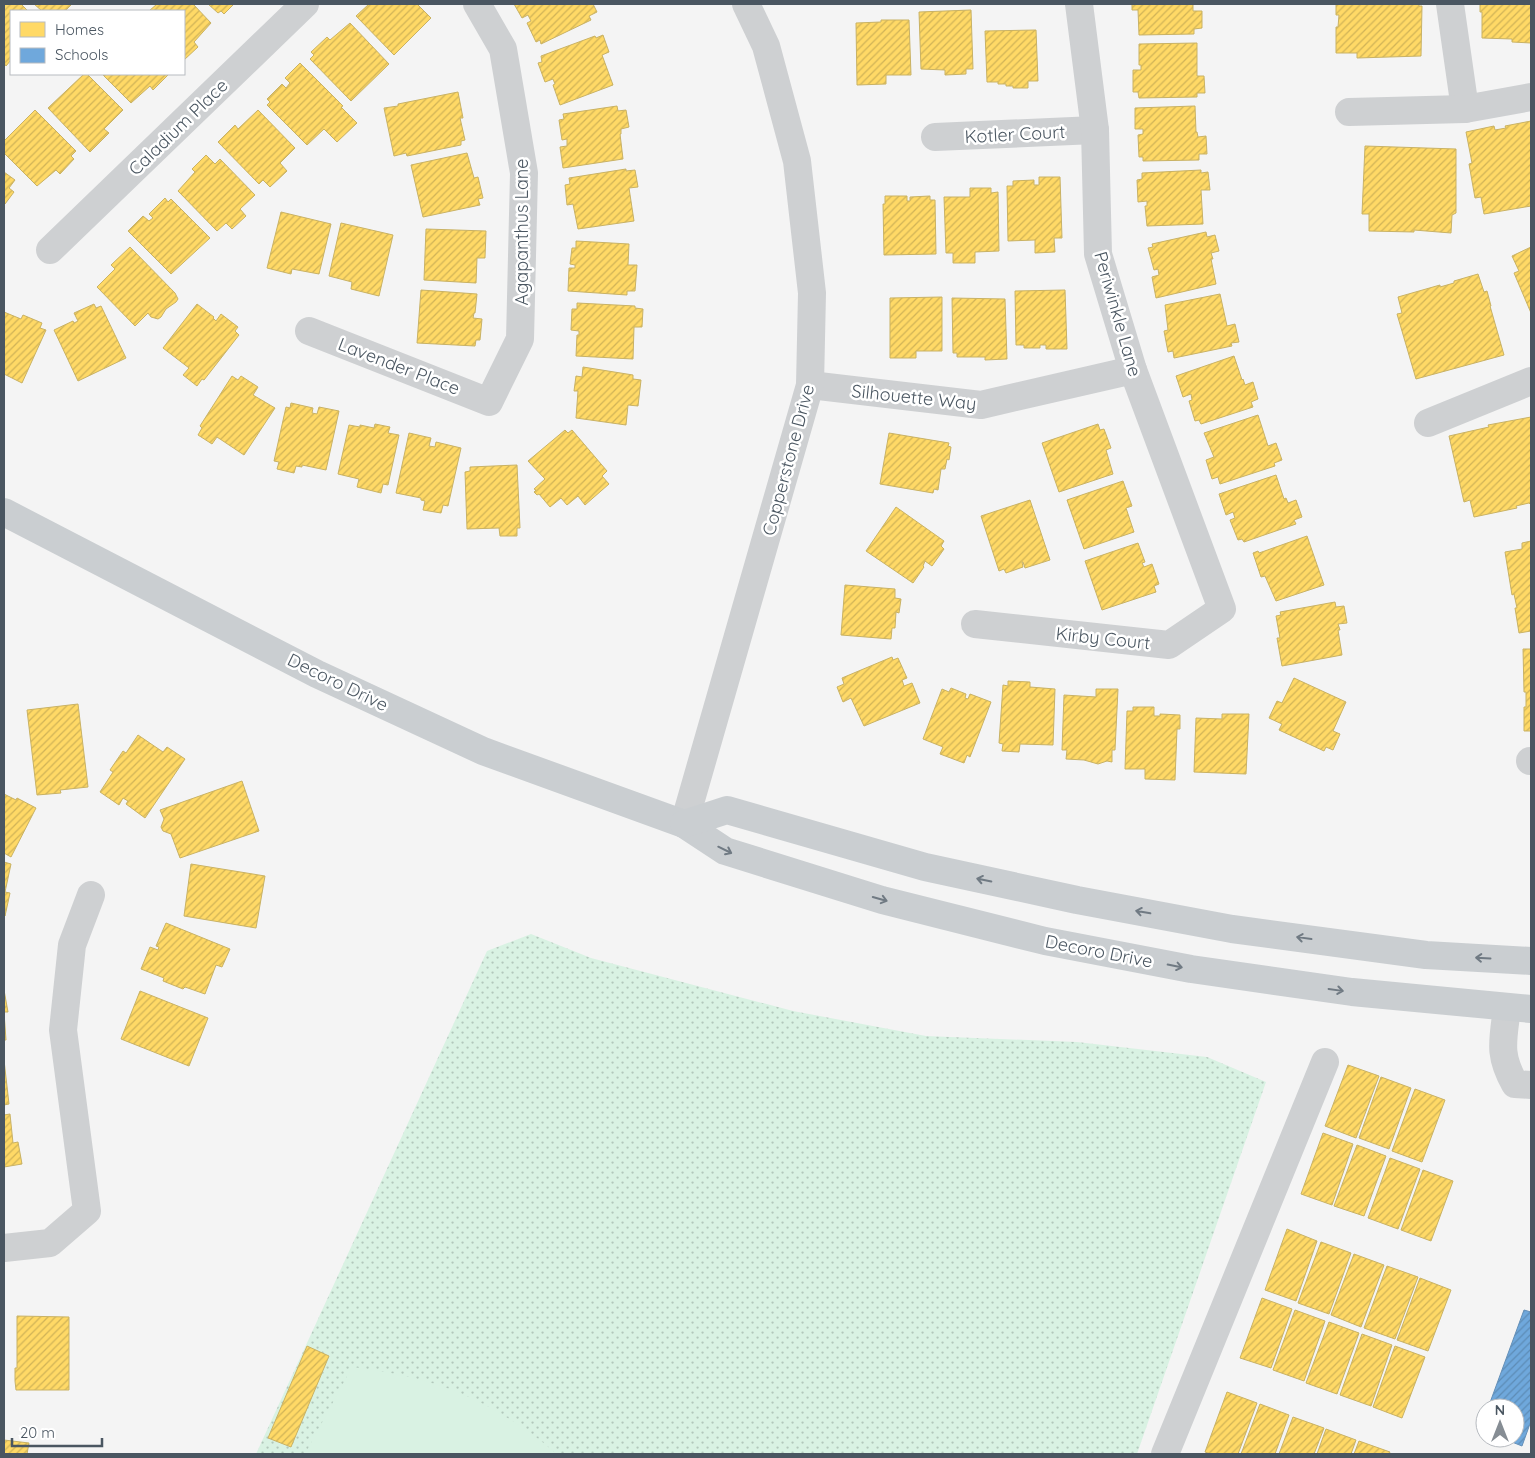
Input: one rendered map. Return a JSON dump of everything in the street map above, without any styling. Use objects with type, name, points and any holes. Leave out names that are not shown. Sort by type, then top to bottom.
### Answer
[{"type":"main road","name":"Decoro Drive","points":[[4,512],[317,674],[483,751],[684,824],[725,851],[882,900],[1045,941],[1191,970],[1352,992],[1519,1009]]},
{"type":"main road","points":[[684,824],[728,810],[925,867],[1077,900],[1232,929],[1417,954],[1531,961]]},
{"type":"street","name":"Caladium Place","points":[[50,250],[305,4]]},
{"type":"street","name":"Agapanthus Lane","points":[[477,4],[504,49],[524,173],[520,338],[489,402]]},
{"type":"street","name":"Copperstone Drive","points":[[684,824],[810,385],[812,293],[797,161],[766,46],[746,4]]},
{"type":"street","name":"Periwinkle Lane","points":[[1080,4],[1095,130],[1098,254],[1133,370],[1222,609]]},
{"type":"street","points":[[1450,4],[1465,110]]},
{"type":"street","points":[[1349,112],[1465,110],[1531,97]]},
{"type":"street","name":"Kotler Court","points":[[935,137],[1095,130]]},
{"type":"street","name":"Lavender Place","points":[[309,331],[489,402]]},
{"type":"street","name":"Silhouette Way","points":[[810,385],[981,405],[1133,370]]},
{"type":"street","points":[[1428,423],[1531,381]]},
{"type":"street","name":"Kirby Court","points":[[975,624],[1169,645],[1222,609]]},
{"type":"street","points":[[4,1248],[50,1243],[87,1212],[63,1030],[72,945],[91,895]]},
{"type":"street","points":[[1519,1009],[1502,1054],[1509,1074],[1515,1084],[1531,1085]]},
{"type":"street","points":[[1165,1454],[1325,1062]]},
{"type":"green space","points":[[531,934],[591,958],[793,1011],[926,1036],[1077,1042],[1207,1057],[1266,1082],[1137,1454],[256,1454],[487,951]]},
{"type":"green space","points":[[352,1367],[396,1374],[456,1391],[514,1422],[556,1454],[305,1454]]},
{"type":"building: Homes","points":[[4,4],[21,4],[27,10],[10,10],[10,61],[6,66],[4,63]]},
{"type":"building: Homes","points":[[34,4],[72,4],[66,10],[41,10]]},
{"type":"building: Homes","points":[[157,4],[193,4],[211,23],[194,42],[198,47],[185,59],[185,10],[150,10]]},
{"type":"building: Homes","points":[[208,4],[234,4],[224,14],[221,11],[218,13]]},
{"type":"building: Homes","points":[[369,4],[417,4],[431,18],[394,55],[356,16]]},
{"type":"building: Homes","points":[[514,4],[593,4],[597,12],[589,16],[591,20],[541,44],[540,40],[536,42],[527,23],[531,21],[528,15],[522,18]]},
{"type":"building: Homes","points":[[1132,4],[1191,4],[1193,5],[1193,11],[1202,11],[1202,28],[1194,29],[1194,34],[1139,35],[1138,10],[1132,10]]},
{"type":"building: Homes","points":[[1336,4],[1419,4],[1419,6],[1422,6],[1421,56],[1357,58],[1357,53],[1336,53],[1336,27],[1338,27],[1339,15],[1336,15]]},
{"type":"building: Homes","points":[[1480,4],[1531,4],[1531,43],[1512,42],[1512,39],[1482,38],[1482,12],[1480,12]]},
{"type":"building: Homes","points":[[971,10],[973,69],[966,69],[966,74],[945,75],[945,70],[921,69],[919,12]]},
{"type":"building: Homes","points":[[881,20],[909,20],[911,75],[886,75],[886,84],[857,85],[856,23],[881,22]]},
{"type":"building: Homes","points":[[350,23],[389,64],[351,101],[310,59],[314,55],[311,52],[327,37],[330,40]]},
{"type":"building: Homes","points":[[1036,30],[1038,81],[1028,81],[1028,88],[1013,88],[1013,86],[1006,86],[1006,84],[998,84],[998,82],[987,82],[985,31]]},
{"type":"building: Homes","points":[[603,35],[609,52],[602,55],[613,85],[560,105],[553,85],[555,84],[553,79],[545,82],[538,63],[542,62],[541,56],[595,36],[596,38]]},
{"type":"building: Homes","points":[[1197,43],[1197,76],[1204,76],[1205,93],[1197,93],[1197,97],[1139,98],[1138,92],[1133,92],[1133,70],[1141,70],[1141,65],[1139,65],[1139,44]]},
{"type":"building: Homes","points":[[300,63],[343,106],[341,107],[357,123],[337,142],[324,129],[307,145],[267,105],[270,102],[267,99],[282,84],[286,88],[290,83],[285,78]]},
{"type":"building: Homes","points":[[83,75],[88,75],[123,110],[104,129],[109,133],[90,152],[48,108]]},
{"type":"building: Homes","points":[[103,75],[168,75],[153,90],[150,86],[131,103]]},
{"type":"building: Homes","points":[[458,92],[463,118],[460,118],[465,140],[461,141],[461,145],[407,156],[406,153],[394,156],[384,108]]},
{"type":"building: Homes","points":[[617,106],[618,111],[626,110],[629,127],[621,129],[620,134],[623,159],[563,168],[560,147],[567,146],[567,139],[562,140],[559,120],[564,119],[563,114]]},
{"type":"building: Homes","points":[[1195,106],[1196,132],[1198,137],[1206,136],[1207,154],[1199,154],[1199,160],[1143,161],[1143,157],[1139,157],[1138,135],[1143,134],[1143,129],[1135,129],[1135,108]]},
{"type":"building: Homes","points":[[35,110],[76,151],[71,156],[74,159],[60,174],[56,170],[37,186],[4,153],[4,141]]},
{"type":"building: Homes","points":[[258,110],[295,148],[280,163],[287,171],[270,187],[263,180],[259,184],[218,142],[235,125],[238,129]]},
{"type":"building: Homes","points":[[1531,121],[1531,206],[1484,214],[1481,197],[1475,198],[1469,164],[1472,163],[1466,132],[1494,126],[1495,130]]},
{"type":"building: Homes","points":[[1365,146],[1456,149],[1456,213],[1452,215],[1451,233],[1414,230],[1414,232],[1369,231],[1369,214],[1362,214]]},
{"type":"building: Homes","points":[[467,153],[474,178],[478,177],[483,198],[478,199],[480,205],[423,217],[411,165]]},
{"type":"building: Homes","points":[[206,155],[215,164],[220,159],[255,195],[240,209],[246,216],[232,229],[226,223],[217,231],[178,191],[195,172],[192,169]]},
{"type":"building: Homes","points":[[626,169],[626,171],[635,170],[638,187],[629,188],[634,221],[578,229],[573,204],[567,205],[565,185],[570,184],[569,178]]},
{"type":"building: Homes","points":[[1201,170],[1201,173],[1208,172],[1210,190],[1201,190],[1203,224],[1147,226],[1145,206],[1147,206],[1147,201],[1138,202],[1137,180],[1142,179],[1142,173]]},
{"type":"building: Homes","points":[[4,172],[15,180],[9,188],[14,192],[5,204],[4,203]]},
{"type":"building: Homes","points":[[1039,177],[1060,177],[1062,238],[1054,238],[1055,252],[1035,253],[1035,240],[1008,241],[1007,186],[1013,186],[1013,181],[1034,180],[1034,185],[1039,185]]},
{"type":"building: Homes","points":[[970,188],[991,188],[991,193],[998,192],[999,251],[975,252],[975,263],[953,263],[953,253],[946,253],[944,197],[970,197]]},
{"type":"building: Homes","points":[[885,196],[907,196],[907,201],[910,201],[910,197],[930,196],[930,200],[935,200],[936,254],[884,255],[883,204],[885,204]]},
{"type":"building: Homes","points":[[165,198],[168,202],[171,199],[210,238],[171,274],[128,231],[143,216],[149,221],[153,218],[149,214]]},
{"type":"building: Homes","points":[[281,212],[331,224],[319,274],[292,269],[291,274],[267,268]]},
{"type":"building: Homes","points":[[341,223],[393,235],[379,296],[351,289],[352,282],[329,276]]},
{"type":"building: Homes","points":[[426,229],[486,231],[485,258],[477,258],[476,283],[424,280]]},
{"type":"building: Homes","points":[[1206,232],[1207,237],[1215,235],[1219,251],[1211,253],[1216,284],[1156,298],[1152,277],[1159,275],[1158,269],[1154,270],[1148,248],[1153,247],[1152,244]]},
{"type":"building: Homes","points":[[576,241],[629,244],[628,265],[637,265],[635,291],[627,291],[627,295],[568,291],[569,268],[575,268],[575,265],[570,264],[572,248],[576,248]]},
{"type":"building: Homes","points":[[130,247],[175,293],[178,299],[158,319],[151,317],[148,313],[135,326],[97,287],[115,269],[111,265]]},
{"type":"building: Homes","points":[[1531,247],[1531,313],[1514,273],[1519,271],[1512,256]]},
{"type":"building: Homes","points":[[1478,274],[1484,292],[1487,291],[1504,355],[1416,379],[1397,314],[1402,313],[1398,297],[1454,283],[1454,281]]},
{"type":"building: Homes","points":[[421,290],[477,294],[473,318],[482,319],[480,340],[476,340],[475,346],[417,343]]},
{"type":"building: Homes","points":[[1065,290],[1067,349],[1046,349],[1046,345],[1040,345],[1040,348],[1024,348],[1024,345],[1016,345],[1015,291]]},
{"type":"building: Homes","points":[[1220,294],[1227,326],[1235,324],[1239,342],[1231,343],[1232,346],[1174,358],[1173,351],[1168,352],[1164,331],[1168,330],[1165,305]]},
{"type":"building: Homes","points":[[942,297],[942,351],[916,351],[916,358],[890,358],[890,298]]},
{"type":"building: Homes","points":[[952,298],[1005,299],[1007,359],[985,360],[985,357],[957,357],[957,353],[953,353]]},
{"type":"building: Homes","points":[[577,303],[635,306],[635,308],[643,309],[642,327],[634,327],[633,359],[576,356],[577,335],[579,335],[579,331],[571,330],[572,309],[577,309]]},
{"type":"building: Homes","points":[[94,304],[96,308],[101,306],[126,358],[78,381],[54,330],[73,321],[74,323],[78,321],[74,313]]},
{"type":"building: Homes","points":[[197,304],[214,317],[216,321],[221,314],[238,327],[235,331],[239,335],[204,380],[202,379],[197,386],[183,375],[189,368],[163,348]]},
{"type":"building: Homes","points":[[4,312],[21,319],[23,315],[42,323],[40,328],[46,330],[22,383],[4,374]]},
{"type":"building: Homes","points":[[1234,356],[1242,380],[1245,385],[1253,382],[1258,399],[1251,402],[1253,407],[1201,424],[1199,420],[1195,421],[1189,401],[1192,400],[1191,394],[1183,397],[1176,376]]},
{"type":"building: Homes","points":[[583,367],[633,375],[633,379],[641,380],[638,406],[628,405],[626,425],[576,418],[578,391],[574,391],[576,376],[582,377]]},
{"type":"building: Homes","points":[[232,376],[238,380],[241,376],[258,387],[253,395],[275,408],[244,455],[217,437],[212,444],[198,435],[202,428],[200,426]]},
{"type":"building: Homes","points":[[291,403],[313,408],[312,413],[317,414],[319,407],[339,411],[326,470],[302,465],[302,467],[296,466],[294,473],[277,469],[279,462],[274,461],[286,407],[290,408]]},
{"type":"building: Homes","points":[[1258,415],[1268,446],[1276,443],[1282,460],[1274,463],[1275,466],[1220,484],[1218,477],[1212,479],[1206,460],[1214,457],[1204,433]]},
{"type":"building: Homes","points":[[1531,417],[1531,505],[1529,503],[1516,506],[1517,508],[1474,517],[1470,500],[1464,502],[1449,436],[1489,427],[1488,425]]},
{"type":"building: Homes","points":[[375,424],[390,427],[388,433],[399,435],[388,485],[383,484],[381,493],[357,487],[359,479],[338,474],[349,425],[374,428]]},
{"type":"building: Homes","points":[[1098,424],[1100,430],[1104,429],[1111,448],[1106,450],[1113,474],[1059,492],[1042,443]]},
{"type":"building: Homes","points":[[565,430],[568,433],[572,430],[607,471],[602,476],[609,484],[585,505],[578,496],[567,505],[561,498],[550,507],[539,494],[537,495],[534,492],[536,490],[534,489],[545,479],[528,461]]},
{"type":"building: Homes","points":[[409,433],[431,438],[429,446],[435,447],[436,442],[461,448],[448,506],[443,505],[441,513],[423,510],[425,501],[421,500],[421,498],[396,493]]},
{"type":"building: Homes","points":[[889,433],[949,443],[948,446],[951,447],[949,460],[947,459],[945,469],[941,469],[938,490],[934,489],[933,493],[880,484]]},
{"type":"building: Homes","points":[[517,465],[520,528],[517,528],[517,536],[500,536],[499,528],[467,529],[465,472],[470,471],[470,467]]},
{"type":"building: Homes","points":[[1276,475],[1284,499],[1286,498],[1288,503],[1296,500],[1302,517],[1294,520],[1296,524],[1244,542],[1242,539],[1238,540],[1230,520],[1235,518],[1233,512],[1226,515],[1219,494]]},
{"type":"building: Homes","points":[[1123,481],[1132,506],[1126,508],[1134,532],[1084,549],[1067,500]]},
{"type":"building: Homes","points":[[1030,500],[1050,560],[1025,568],[1022,562],[1023,567],[1006,573],[1004,569],[999,571],[981,516]]},
{"type":"building: Homes","points":[[896,507],[944,541],[941,546],[944,549],[932,566],[925,561],[924,567],[913,583],[866,551]]},
{"type":"building: Homes","points":[[1307,536],[1324,585],[1276,601],[1265,576],[1261,577],[1253,553],[1258,551],[1259,553]]},
{"type":"building: Homes","points":[[1531,541],[1531,631],[1519,633],[1515,608],[1517,608],[1514,594],[1512,595],[1505,552],[1522,549],[1522,543]]},
{"type":"building: Homes","points":[[1138,543],[1145,562],[1142,563],[1144,567],[1152,564],[1159,584],[1154,586],[1156,592],[1102,610],[1085,561]]},
{"type":"building: Homes","points":[[845,585],[895,589],[895,598],[901,599],[899,613],[896,612],[895,628],[892,628],[891,639],[841,635]]},
{"type":"building: Homes","points":[[1335,602],[1336,607],[1344,606],[1347,623],[1338,624],[1342,655],[1282,666],[1277,638],[1280,638],[1276,616],[1281,615],[1280,612]]},
{"type":"building: Homes","points":[[1523,649],[1531,649],[1531,731],[1524,731],[1526,692],[1524,692]]},
{"type":"building: Homes","points":[[892,657],[893,660],[898,658],[907,678],[902,680],[904,686],[912,683],[920,703],[864,726],[851,698],[843,702],[837,687],[844,684],[842,678]]},
{"type":"building: Homes","points":[[1294,678],[1346,702],[1333,731],[1340,734],[1333,750],[1326,747],[1324,751],[1279,730],[1282,724],[1269,718],[1277,701],[1282,703]]},
{"type":"building: Homes","points":[[1008,681],[1030,682],[1030,687],[1055,689],[1053,745],[1020,744],[1019,752],[1002,751],[1003,744],[999,743],[1003,685],[1008,686]]},
{"type":"building: Homes","points":[[951,688],[966,694],[965,698],[968,699],[970,694],[991,702],[970,757],[967,755],[964,763],[940,754],[943,747],[923,739],[942,689],[949,692]]},
{"type":"building: Homes","points":[[1096,689],[1118,689],[1115,750],[1112,750],[1112,762],[1107,761],[1098,764],[1084,760],[1066,759],[1067,750],[1062,750],[1064,695],[1096,697]]},
{"type":"building: Homes","points":[[78,704],[88,787],[60,790],[61,793],[37,795],[27,710]]},
{"type":"building: Homes","points":[[1133,707],[1154,707],[1154,716],[1160,716],[1160,714],[1180,715],[1180,729],[1177,729],[1175,780],[1145,779],[1145,769],[1125,769],[1127,711],[1133,711]]},
{"type":"building: Homes","points":[[1222,714],[1249,714],[1246,774],[1194,772],[1196,718],[1222,719]]},
{"type":"building: Homes","points":[[138,735],[163,752],[167,747],[185,759],[145,818],[126,804],[128,801],[123,798],[119,805],[100,792],[113,772],[110,770],[123,751],[126,753]]},
{"type":"building: Homes","points":[[242,781],[259,831],[180,858],[171,834],[163,831],[161,827],[164,819],[160,810]]},
{"type":"building: Homes","points":[[4,794],[16,800],[17,798],[36,808],[11,857],[4,853]]},
{"type":"building: Homes","points":[[4,862],[11,864],[5,892],[10,893],[5,916]]},
{"type":"building: Homes","points":[[191,864],[265,876],[256,928],[184,916]]},
{"type":"building: Homes","points":[[166,923],[230,949],[222,967],[216,965],[205,994],[185,987],[183,989],[163,981],[164,978],[141,969],[150,947],[158,950],[159,947],[156,946]]},
{"type":"building: Homes","points":[[4,990],[8,1012],[4,1012]]},
{"type":"building: Homes","points":[[140,991],[208,1018],[189,1066],[121,1039]]},
{"type":"building: Homes","points":[[4,1012],[6,1040],[4,1040]]},
{"type":"building: Homes","points":[[4,1060],[9,1104],[4,1105]]},
{"type":"building: Homes","points":[[1348,1065],[1379,1076],[1356,1138],[1325,1126]]},
{"type":"building: Homes","points":[[1381,1077],[1411,1088],[1389,1149],[1359,1138]]},
{"type":"building: Homes","points":[[1415,1089],[1445,1100],[1422,1162],[1392,1151]]},
{"type":"building: Homes","points":[[10,1114],[13,1143],[18,1142],[22,1164],[4,1167],[4,1115]]},
{"type":"building: Homes","points":[[1323,1133],[1353,1144],[1332,1205],[1301,1194]]},
{"type":"building: Homes","points":[[1357,1145],[1386,1156],[1364,1216],[1334,1206]]},
{"type":"building: Homes","points":[[1390,1158],[1420,1169],[1398,1229],[1368,1218]]},
{"type":"building: Homes","points":[[1423,1170],[1453,1181],[1431,1241],[1401,1230]]},
{"type":"building: Homes","points":[[1287,1229],[1317,1241],[1296,1301],[1265,1290]]},
{"type":"building: Homes","points":[[1321,1242],[1351,1253],[1329,1314],[1298,1303]]},
{"type":"building: Homes","points":[[1354,1254],[1384,1265],[1361,1327],[1331,1315]]},
{"type":"building: Homes","points":[[1387,1266],[1418,1277],[1395,1339],[1364,1328]]},
{"type":"building: Homes","points":[[1420,1278],[1451,1290],[1428,1351],[1397,1340]]},
{"type":"building: Homes","points":[[1262,1298],[1292,1309],[1271,1368],[1240,1358]]},
{"type":"building: Homes","points":[[1295,1310],[1325,1321],[1304,1381],[1273,1370]]},
{"type":"building: Homes","points":[[17,1316],[69,1317],[69,1390],[16,1390]]},
{"type":"building: Homes","points":[[1329,1322],[1359,1333],[1337,1394],[1306,1383]]},
{"type":"building: Homes","points":[[1362,1334],[1392,1345],[1371,1406],[1340,1395]]},
{"type":"building: Homes","points":[[307,1346],[329,1356],[291,1447],[268,1438]]},
{"type":"building: Homes","points":[[1395,1346],[1425,1357],[1402,1418],[1373,1407]]},
{"type":"building: Homes","points":[[1227,1392],[1257,1403],[1238,1454],[1211,1454],[1205,1452]]},
{"type":"building: Homes","points":[[1260,1404],[1289,1415],[1275,1454],[1241,1454]]},
{"type":"building: Homes","points":[[1293,1417],[1324,1428],[1314,1454],[1279,1454]]},
{"type":"building: Homes","points":[[1326,1429],[1356,1440],[1351,1454],[1317,1454]]},
{"type":"building: Homes","points":[[4,1440],[29,1443],[27,1454],[4,1454]]},
{"type":"building: Homes","points":[[1359,1441],[1390,1452],[1389,1454],[1354,1454]]},
{"type":"building: Schools","points":[[1524,1310],[1531,1312],[1531,1421],[1525,1438],[1525,1398],[1492,1398]]}]
